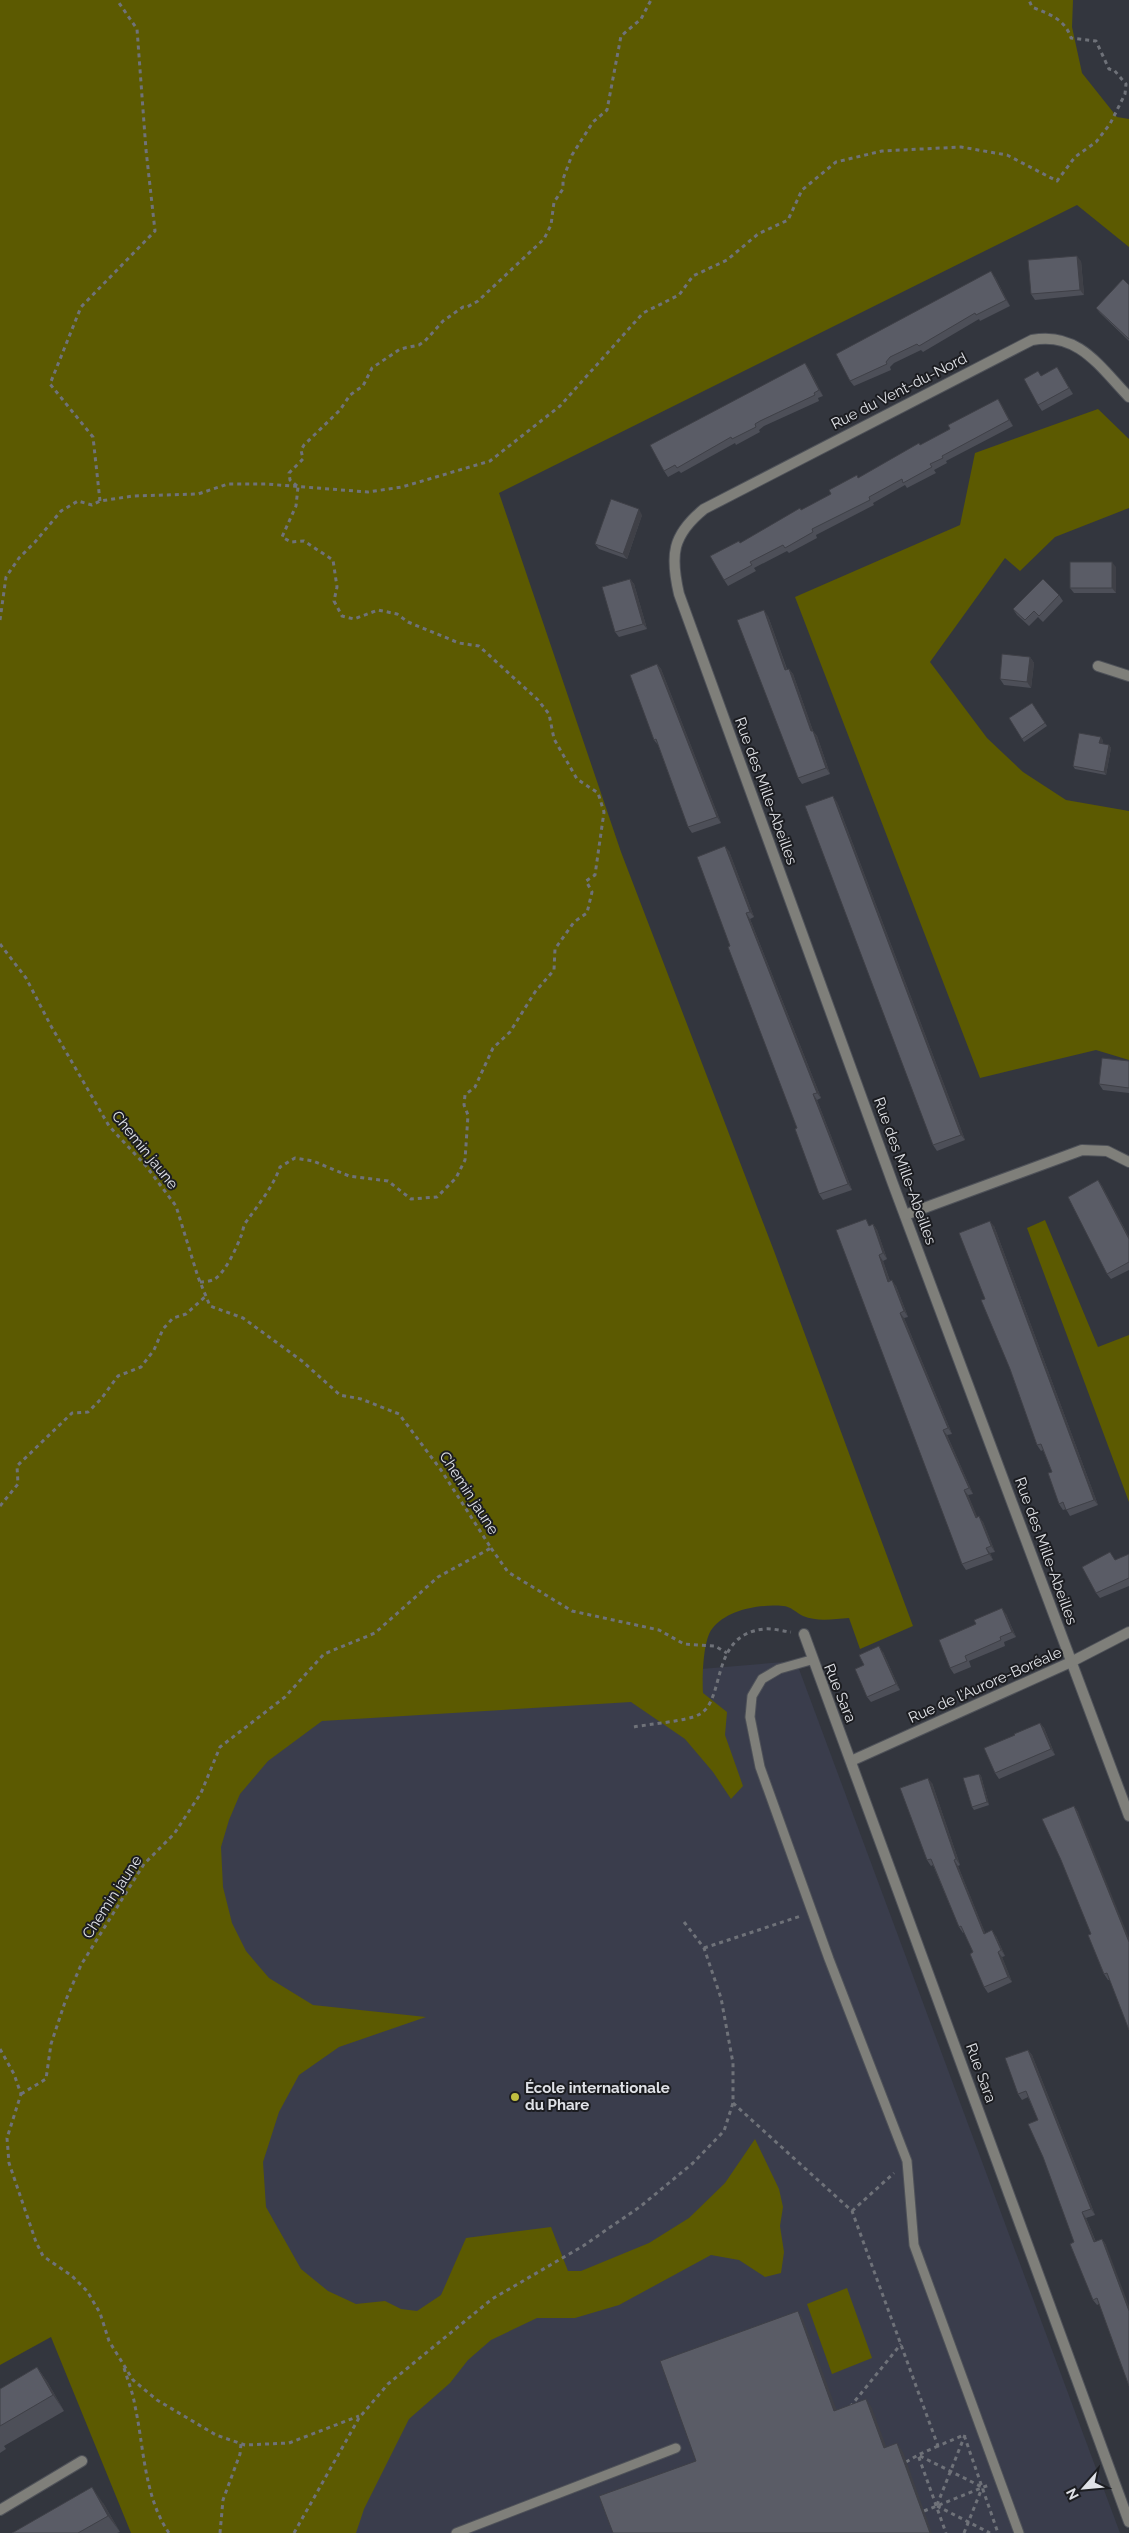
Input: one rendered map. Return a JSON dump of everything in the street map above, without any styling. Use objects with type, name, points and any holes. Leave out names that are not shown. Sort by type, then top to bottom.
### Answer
[{"type":"street","name":"Rue du Vent-du-Nord","points":[[680,532],[687,522],[704,509],[1032,340],[1052,337],[1070,342],[1084,350],[1129,397]]},
{"type":"street","name":"Rue des Mille-Abeilles","points":[[680,532],[674,551],[674,574],[679,594],[905,1215],[1129,1816]]},
{"type":"street","points":[[1098,666],[1129,676]]},
{"type":"street","points":[[905,1215],[1082,1150],[1107,1151],[1129,1162]]},
{"type":"street","name":"Rue de l'Aurore-Boréale","points":[[851,1761],[1071,1662],[1129,1632]]},
{"type":"street","name":"Rue Sara","points":[[804,1634],[811,1660],[851,1761],[1129,2522]]},
{"type":"street","points":[[0,2510],[82,2461]]},
{"type":"lane","points":[[811,1660],[780,1669],[762,1679],[752,1696],[750,1717],[760,1767],[812,1912],[907,2161],[914,2245],[1019,2533]]},
{"type":"lane","points":[[456,2533],[469,2531],[676,2448]]},
{"type":"path","points":[[100,501],[93,437],[50,384],[81,306],[155,231],[146,150],[137,29],[118,0]]},
{"type":"path","points":[[298,487],[290,480],[289,473],[303,459],[301,450],[304,445],[340,410],[350,395],[363,386],[372,368],[400,349],[419,345],[442,321],[463,307],[478,301],[544,239],[551,225],[554,202],[563,189],[562,179],[572,155],[593,122],[607,110],[621,36],[641,18],[651,0]]},
{"type":"path","points":[[0,620],[6,577],[19,558],[61,511],[78,501],[92,505],[100,501],[133,496],[198,494],[228,484],[368,492],[402,487],[490,461],[560,406],[643,313],[679,295],[693,276],[727,260],[758,234],[788,220],[802,190],[836,162],[882,151],[961,147],[1007,155],[1057,181],[1075,157],[1096,142],[1110,124],[1125,94],[1127,83],[1114,70],[1109,68],[1096,41],[1071,38],[1068,29],[1056,17],[1032,7],[1029,0]]},
{"type":"path","points":[[200,1282],[214,1280],[222,1271],[241,1236],[244,1223],[258,1209],[265,1192],[276,1177],[280,1167],[295,1158],[313,1161],[349,1176],[388,1181],[411,1199],[437,1197],[456,1178],[465,1160],[468,1115],[464,1105],[465,1095],[475,1087],[493,1048],[510,1032],[535,992],[554,970],[555,949],[574,922],[587,913],[592,892],[586,881],[594,875],[603,828],[604,812],[598,793],[577,779],[564,759],[554,738],[549,714],[538,700],[479,646],[460,643],[408,622],[397,614],[378,610],[354,619],[342,616],[334,601],[337,587],[333,560],[304,541],[291,542],[282,537],[296,506],[298,487]]},
{"type":"path","name":"Chemin jaune","points":[[0,944],[26,978],[51,1026],[109,1126],[146,1166],[176,1206],[200,1282],[210,1306],[243,1318],[302,1361],[340,1395],[361,1399],[399,1414],[441,1470],[491,1548],[438,1577],[375,1632],[324,1654],[285,1697],[220,1747],[201,1793],[174,1834],[144,1864],[81,1965],[65,2002],[51,2044],[46,2079],[21,2094]]},
{"type":"path","points":[[0,1506],[18,1484],[17,1466],[72,1413],[88,1412],[101,1399],[118,1376],[141,1367],[154,1350],[163,1329],[173,1318],[186,1314],[206,1296]]},
{"type":"path","points":[[491,1548],[508,1572],[572,1611],[659,1630],[684,1644],[715,1646],[728,1653]]},
{"type":"path","points":[[634,1727],[699,1715],[710,1702],[728,1653],[745,1635],[764,1629],[804,1634]]},
{"type":"path","points":[[704,1948],[812,1912]]},
{"type":"path","points":[[294,2533],[361,2416],[388,2384],[492,2299],[597,2236],[641,2206],[693,2163],[724,2130],[733,2103],[732,2063],[721,1998],[704,1948],[684,1922]]},
{"type":"path","points":[[0,2049],[14,2074],[21,2094],[7,2138],[9,2163],[36,2242],[43,2256],[72,2276],[87,2290],[100,2313],[109,2341],[134,2380],[157,2400],[216,2435],[241,2444],[289,2442],[361,2416]]},
{"type":"path","points":[[733,2103],[852,2211],[938,2446]]},
{"type":"path","points":[[852,2211],[907,2161]]},
{"type":"path","points":[[846,2412],[902,2344]]},
{"type":"path","points":[[123,2365],[135,2404],[146,2475],[162,2523],[169,2533]]},
{"type":"path","points":[[906,2462],[964,2435]]},
{"type":"path","points":[[936,2506],[964,2435]]},
{"type":"path","points":[[964,2435],[998,2533]]},
{"type":"path","points":[[220,2533],[223,2500],[240,2454],[241,2444]]},
{"type":"path","points":[[918,2455],[982,2488]]},
{"type":"path","points":[[918,2455],[946,2533]]},
{"type":"path","points":[[924,2511],[982,2488]]},
{"type":"path","points":[[964,2533],[982,2488]]},
{"type":"path","points":[[936,2506],[990,2533]]},
{"type":"shaded area","points":[[0,0],[1073,0],[1072,27],[1082,73],[1117,117],[1129,119],[1129,247],[1077,205],[499,493],[621,852],[774,1251],[913,1626],[860,1649],[849,1618],[814,1619],[803,1616],[788,1607],[764,1606],[735,1612],[718,1622],[709,1634],[705,1650],[703,1693],[727,1712],[725,1735],[743,1786],[731,1799],[713,1772],[685,1739],[631,1702],[322,1721],[268,1761],[240,1794],[229,1820],[221,1847],[223,1887],[232,1923],[246,1951],[269,1978],[313,2005],[426,2017],[339,2047],[299,2075],[279,2112],[263,2162],[266,2207],[301,2269],[328,2291],[356,2304],[385,2301],[401,2309],[417,2311],[441,2295],[466,2238],[551,2227],[568,2271],[581,2271],[649,2243],[689,2218],[725,2183],[755,2139],[779,2189],[783,2207],[780,2226],[784,2252],[781,2273],[765,2277],[739,2260],[711,2255],[619,2305],[575,2318],[537,2318],[491,2340],[468,2360],[450,2383],[409,2419],[364,2509],[356,2533],[131,2533],[51,2337],[0,2365]]},
{"type":"shaded area","points":[[1098,409],[1129,439],[1129,508],[1055,537],[1020,571],[1005,558],[930,662],[987,738],[1023,772],[1066,800],[1129,811],[1129,1060],[1096,1050],[980,1078],[795,597],[960,525],[975,453]]},
{"type":"shaded area","points":[[1045,1220],[1098,1347],[1129,1335],[1129,1502],[1027,1228]]},
{"type":"shaded area","name":"École internationale du Phare","points":[[796,1661],[1120,2533],[131,2533],[157,1714]]},
{"type":"shaded area","points":[[847,2288],[872,2358],[832,2374],[807,2304]]},
{"type":"building","points":[[1077,256],[1080,290],[1031,294],[1028,260]]},
{"type":"building","points":[[991,271],[1006,300],[976,315],[975,313],[919,346],[917,344],[890,357],[886,362],[887,364],[850,381],[836,354]]},
{"type":"building","points":[[1123,279],[1129,285],[1129,339],[1096,308]]},
{"type":"building","points":[[805,363],[819,390],[814,393],[815,395],[760,421],[755,424],[756,427],[732,439],[731,437],[677,468],[675,465],[664,471],[650,445]]},
{"type":"building","points":[[1057,367],[1069,388],[1038,405],[1024,379],[1038,371],[1041,376]]},
{"type":"building","points":[[998,399],[1009,420],[942,456],[943,458],[930,464],[932,467],[903,483],[902,479],[869,497],[870,500],[812,529],[813,532],[785,548],[783,545],[750,562],[752,565],[724,580],[710,556],[739,541],[740,543],[800,508],[801,510],[831,494],[829,490],[857,475],[858,478],[919,443],[920,445],[950,429],[948,425]]},
{"type":"building","points":[[611,499],[639,509],[623,554],[595,544]]},
{"type":"building","points":[[1070,562],[1112,562],[1112,588],[1070,588]]},
{"type":"building","points":[[630,579],[643,624],[615,632],[602,587]]},
{"type":"building","points":[[1043,579],[1059,595],[1039,616],[1034,611],[1025,620],[1013,609]]},
{"type":"building","points":[[764,610],[785,670],[789,669],[826,768],[798,778],[737,620]]},
{"type":"building","points":[[1002,654],[1030,657],[1027,682],[1000,679]]},
{"type":"building","points":[[657,664],[717,817],[688,827],[630,675]]},
{"type":"building","points":[[1032,703],[1045,723],[1022,739],[1009,718]]},
{"type":"building","points":[[1079,733],[1101,737],[1099,743],[1109,745],[1104,772],[1073,766]]},
{"type":"building","points":[[833,796],[961,1135],[933,1145],[805,806]]},
{"type":"building","points":[[725,846],[750,912],[746,913],[817,1093],[813,1094],[848,1184],[819,1194],[795,1129],[797,1128],[728,947],[730,946],[697,857]]},
{"type":"building","points":[[1102,1058],[1129,1061],[1129,1088],[1099,1084]]},
{"type":"building","points":[[1098,1180],[1129,1239],[1129,1262],[1107,1274],[1068,1197]]},
{"type":"building","points":[[866,1219],[869,1226],[873,1224],[883,1253],[879,1255],[888,1282],[892,1280],[904,1311],[900,1313],[948,1428],[943,1430],[969,1488],[964,1490],[976,1518],[979,1516],[991,1546],[986,1548],[989,1554],[962,1564],[836,1230]]},
{"type":"building","points":[[990,1221],[1094,1500],[1066,1510],[1063,1502],[1059,1504],[1048,1473],[1052,1472],[1041,1444],[1037,1445],[1010,1369],[981,1300],[985,1299],[959,1233]]},
{"type":"building","points":[[1110,1552],[1115,1560],[1129,1554],[1129,1578],[1096,1593],[1082,1567]]},
{"type":"building","points":[[1002,1608],[1012,1632],[1000,1637],[1001,1640],[965,1656],[967,1661],[950,1668],[939,1640],[976,1624],[974,1620]]},
{"type":"building","points":[[879,1646],[896,1684],[867,1697],[855,1669],[864,1665],[859,1655]]},
{"type":"building","points":[[1040,1723],[1051,1749],[995,1773],[984,1748]]},
{"type":"building","points":[[979,1774],[987,1802],[972,1807],[963,1778]]},
{"type":"building","points":[[928,1778],[956,1859],[954,1860],[984,1934],[992,1930],[1001,1950],[998,1952],[1008,1977],[984,1987],[970,1954],[973,1952],[961,1926],[959,1927],[931,1859],[927,1860],[900,1788]]},
{"type":"building","points":[[1074,1806],[1129,1942],[1129,2030],[1107,1973],[1104,1974],[1088,1935],[1091,1934],[1061,1860],[1042,1819]]},
{"type":"building","points":[[1028,2050],[1091,2209],[1082,2212],[1094,2242],[1102,2239],[1129,2311],[1129,2386],[1097,2298],[1093,2300],[1070,2244],[1074,2242],[1043,2157],[1028,2124],[1038,2120],[1026,2091],[1018,2094],[1005,2058]]},
{"type":"building","points":[[798,2311],[834,2411],[866,2399],[884,2448],[897,2443],[930,2533],[613,2533],[599,2496],[696,2461],[660,2361]]},
{"type":"building","points":[[37,2367],[53,2395],[0,2426],[0,2389]]},
{"type":"building","points":[[92,2487],[108,2516],[78,2533],[12,2533]]},
{"type":"place","name":"École internationale du Phare","points":[[515,2097]]}]
